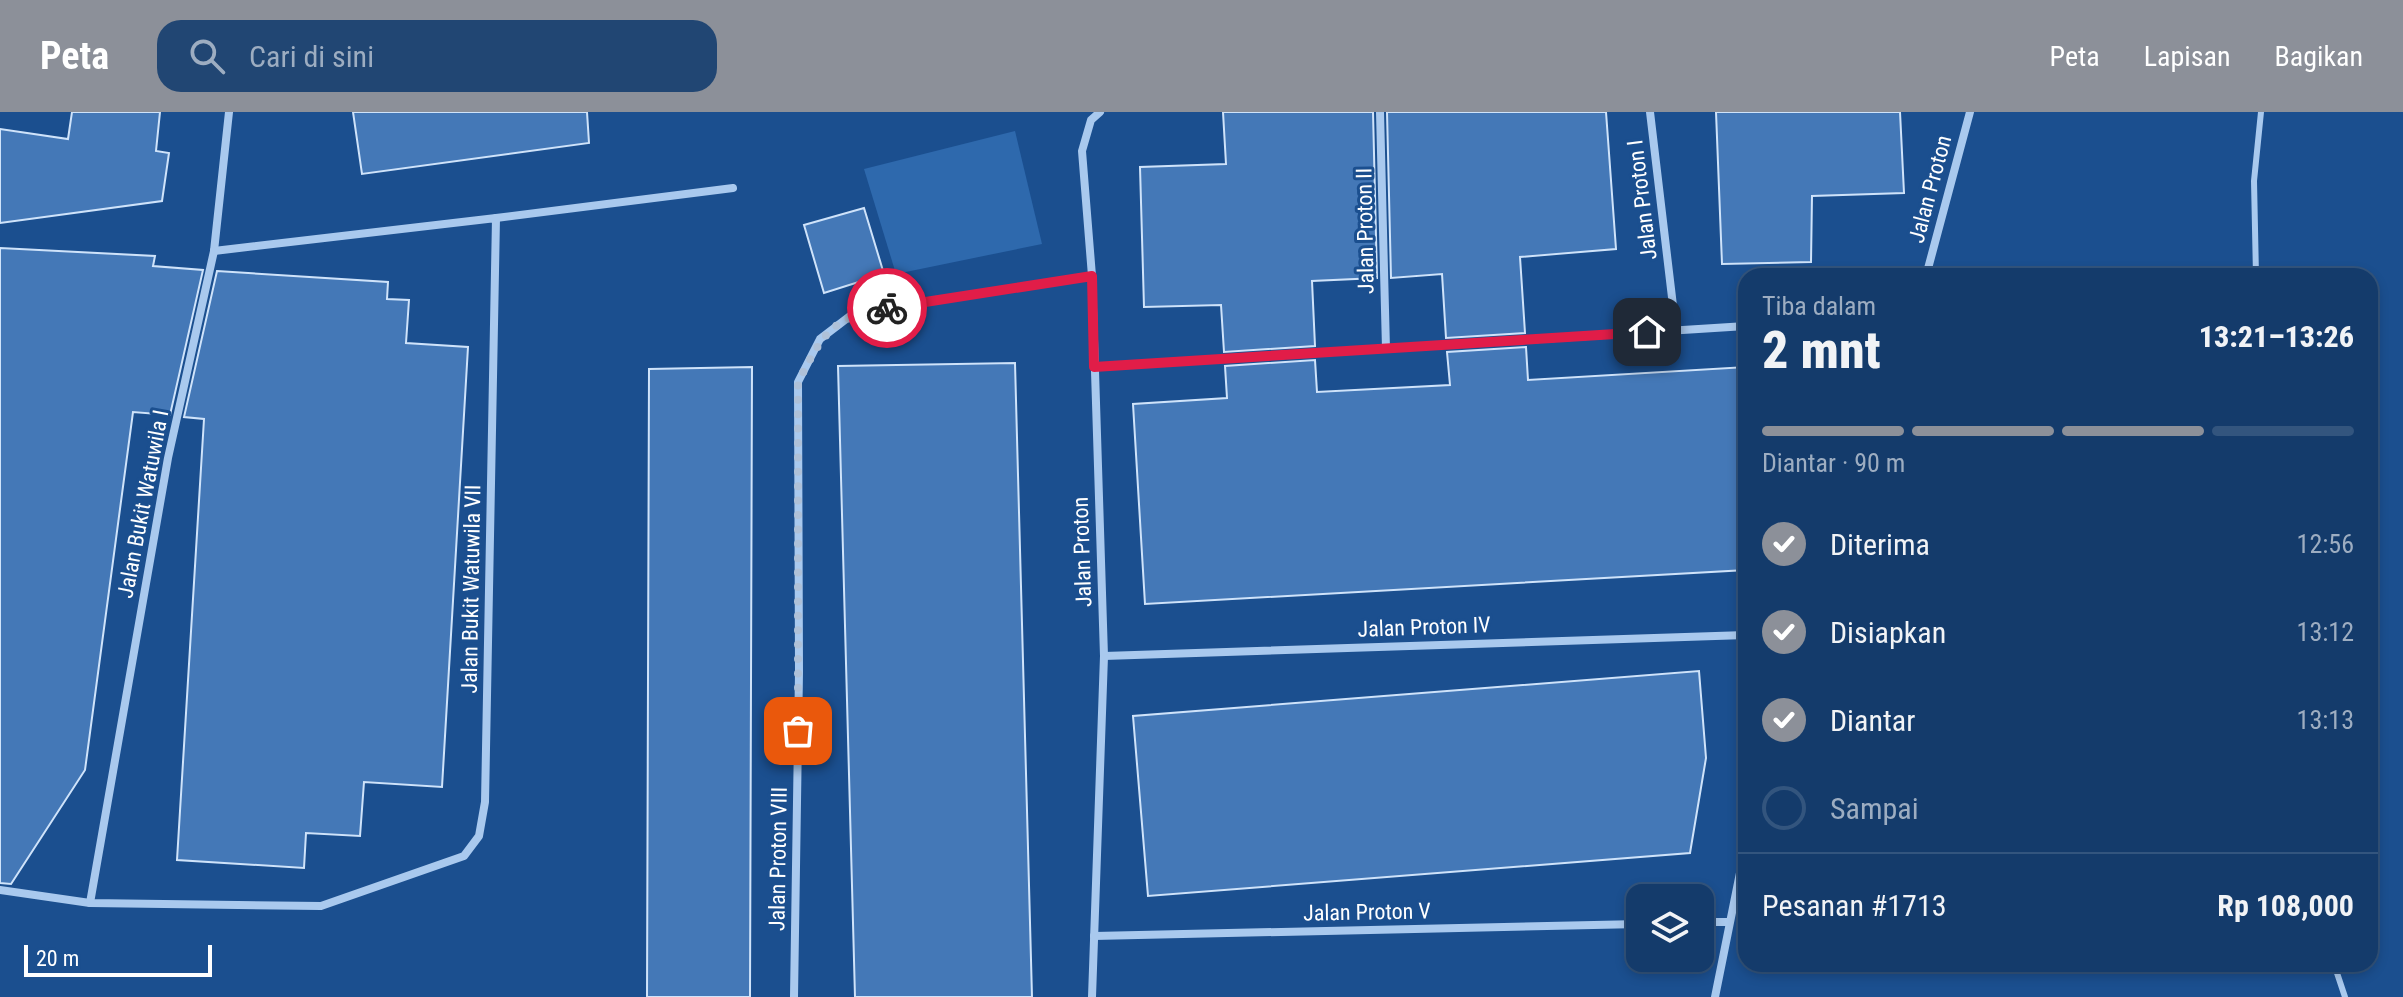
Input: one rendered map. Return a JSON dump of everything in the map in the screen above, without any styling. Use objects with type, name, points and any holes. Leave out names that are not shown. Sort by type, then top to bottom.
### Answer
[{"type":"street","name":"Jalan Bukit Watuwila I","points":[[90,903],[168,458],[214,251],[229,112]]},
{"type":"street","name":"Jalan Proton","points":[[1092,997],[1104,656],[1092,276],[1082,151],[1091,120],[1100,112]]},
{"type":"street","name":"Jalan Proton II","points":[[1380,112],[1386,349]]},
{"type":"street","name":"Jalan Proton I","points":[[1650,112],[1676,331]]},
{"type":"street","name":"Jalan Proton","points":[[1928,268],[1970,112]]},
{"type":"street","points":[[214,251],[733,188]]},
{"type":"street","name":"Jalan Bukit Watuwila VII","points":[[0,890],[90,903],[321,906],[464,856],[479,836],[485,802],[496,218]]},
{"type":"street","name":"Jalan Proton VIII","points":[[794,997],[799,672],[798,382],[820,339],[854,313],[1092,276]]},
{"type":"street","points":[[1094,367],[1738,327]]},
{"type":"street","name":"Jalan Proton IV","points":[[1104,656],[1738,635]]},
{"type":"street","points":[[1715,997],[1738,878]]},
{"type":"street","points":[[1714,922],[1728,922]]},
{"type":"street","name":"Jalan Proton V","points":[[1094,936],[1626,924]]},
{"type":"lane","points":[[2256,268],[2254,181],[2261,112]]},
{"type":"lane","points":[[2337,972],[2345,997]]},
{"type":"shaded area","points":[[1015,131],[1042,244],[896,274],[864,169]]},
{"type":"building","points":[[72,112],[160,112],[156,151],[169,153],[162,201],[0,223],[0,129],[68,139]]},
{"type":"building","points":[[353,112],[587,112],[589,143],[362,174]]},
{"type":"building","points":[[1223,112],[1373,112],[1377,278],[1312,281],[1315,346],[1224,352],[1221,305],[1144,307],[1140,167],[1226,164]]},
{"type":"building","points":[[1387,112],[1606,112],[1616,249],[1520,257],[1525,333],[1446,338],[1442,274],[1391,278]]},
{"type":"building","points":[[1716,112],[1900,112],[1904,193],[1812,196],[1811,262],[1722,264]]},
{"type":"building","points":[[864,208],[884,274],[824,293],[804,225]]},
{"type":"building","points":[[0,248],[155,256],[153,266],[203,270],[170,415],[133,412],[85,770],[11,884],[0,883]]},
{"type":"building","points":[[217,271],[388,282],[387,299],[409,300],[406,343],[468,347],[442,787],[364,782],[360,836],[306,833],[304,868],[177,860],[204,419],[184,417]]},
{"type":"building","points":[[1526,347],[1528,380],[1738,367],[1738,570],[1145,604],[1133,404],[1227,398],[1225,366],[1315,360],[1317,392],[1450,385],[1447,352]]},
{"type":"building","points":[[1015,363],[1032,997],[855,997],[838,366]]},
{"type":"building","points":[[752,367],[750,997],[647,997],[649,369]]},
{"type":"building","points":[[1699,671],[1706,758],[1690,853],[1148,896],[1133,716]]},
{"type":"way so far","points":[[798,731],[798,382],[820,339],[854,313],[887,308]]},
{"type":"route","points":[[887,308],[1092,276],[1094,367],[1647,332]]}]
